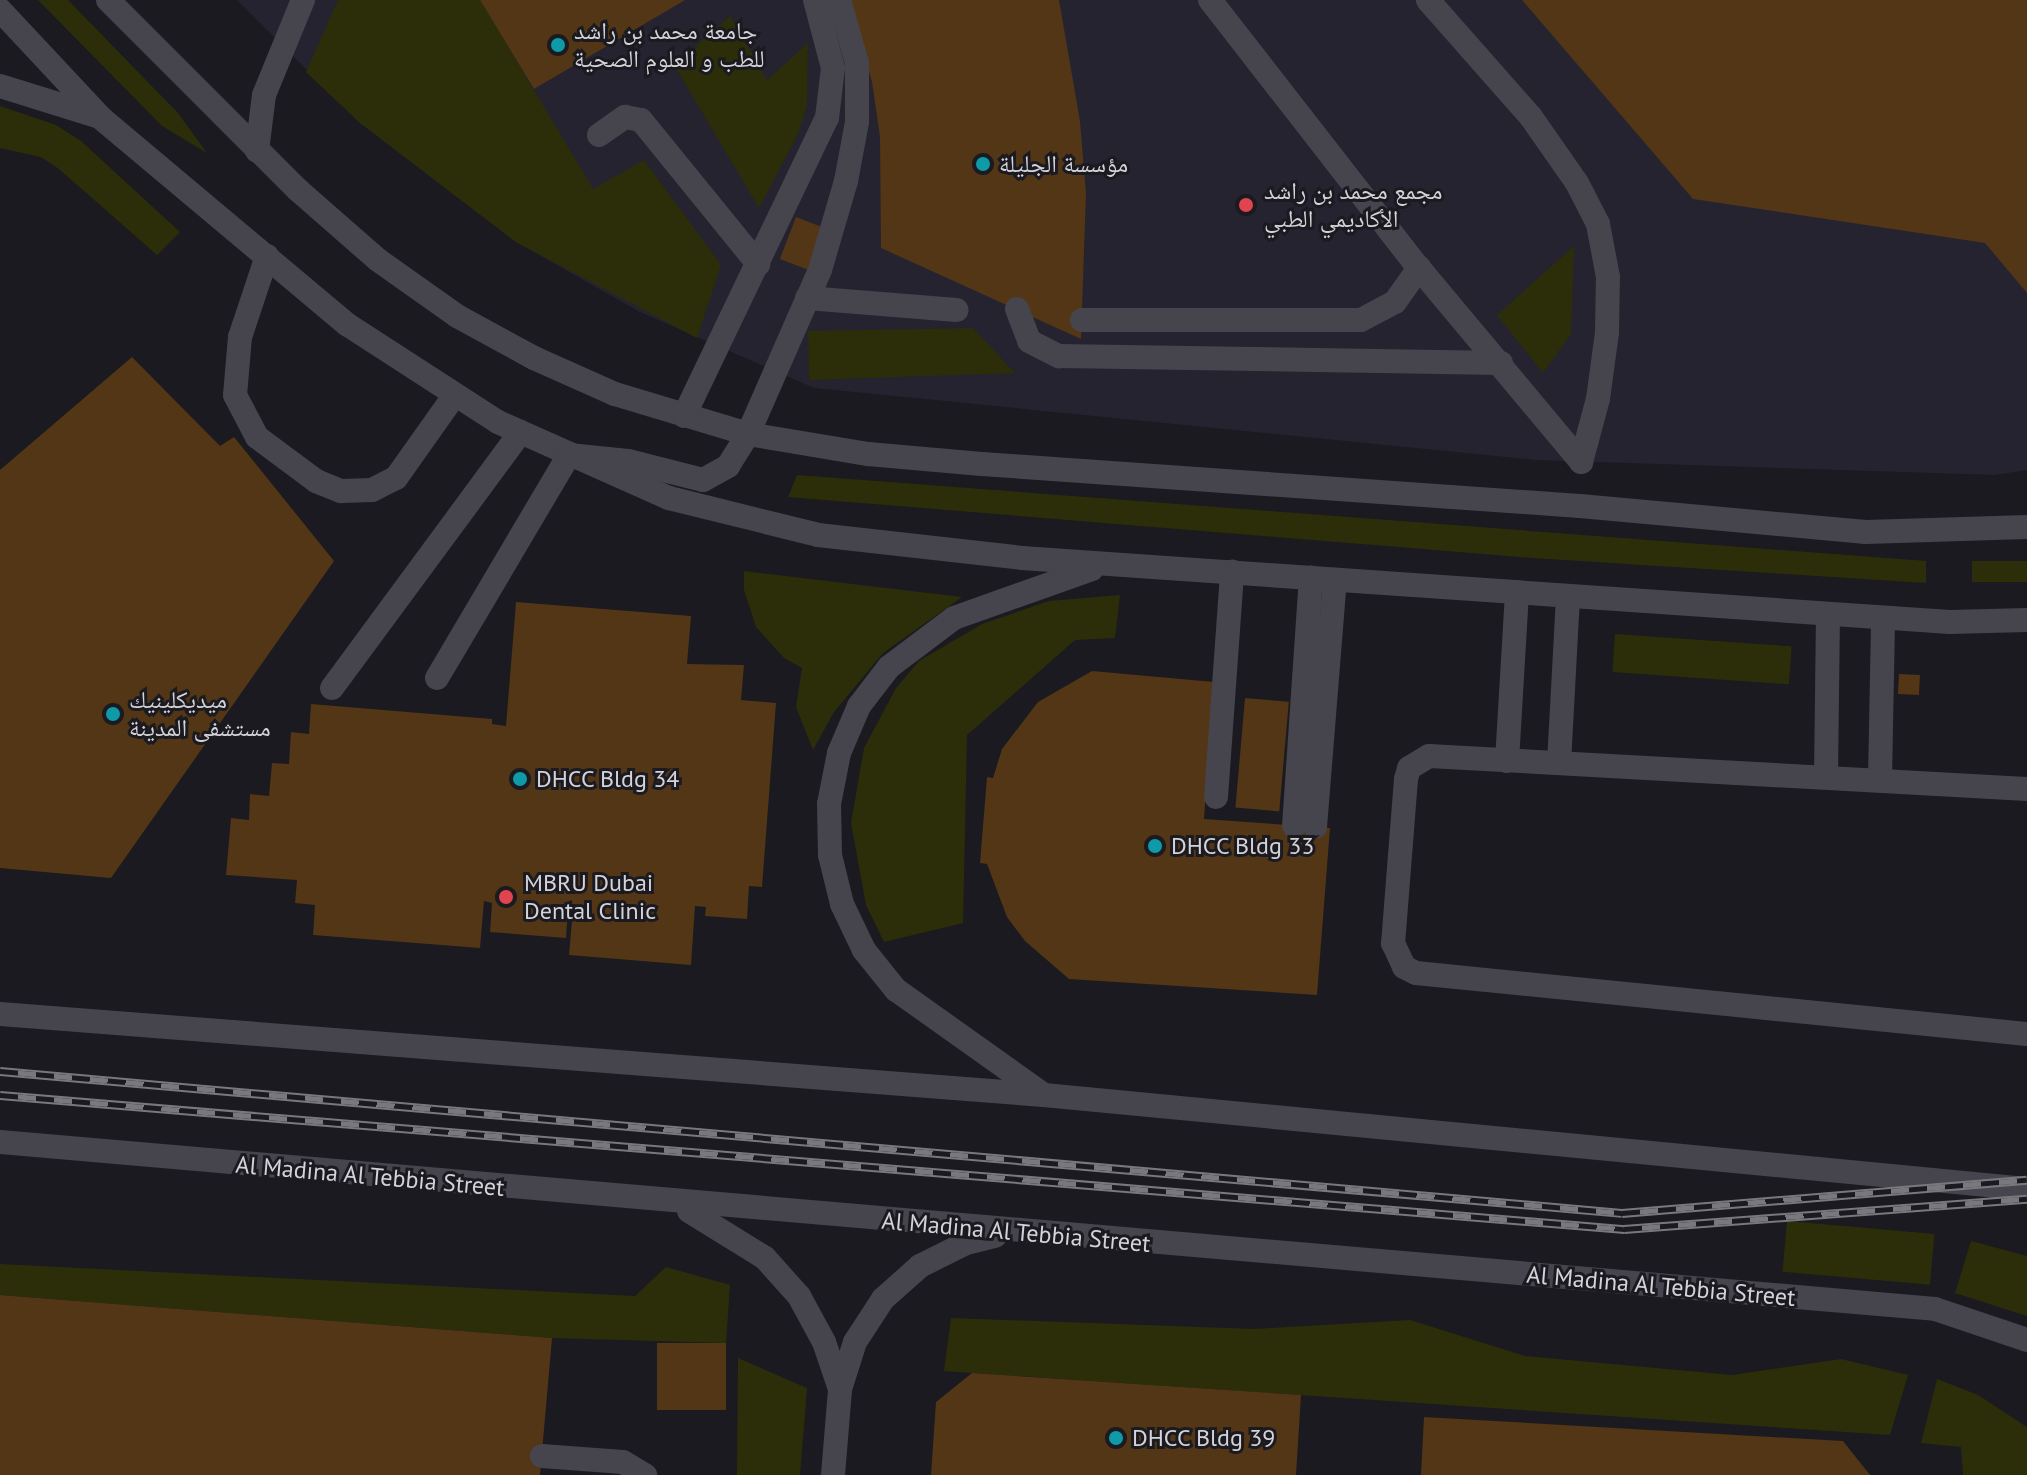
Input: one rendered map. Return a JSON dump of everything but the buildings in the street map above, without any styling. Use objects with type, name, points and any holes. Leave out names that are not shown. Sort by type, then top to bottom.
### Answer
[{"type":"street","points":[[108,0],[257,151],[378,260],[457,316],[534,358],[684,416],[748,434],[868,454],[968,463],[1580,506],[1866,532],[2027,527]]},
{"type":"street","points":[[257,151],[264,95],[303,0]]},
{"type":"street","points":[[684,416],[827,118],[833,68],[815,0]]},
{"type":"street","points":[[569,455],[614,459],[703,480],[728,466],[748,434],[833,233],[857,122],[857,63],[839,0]]},
{"type":"street","points":[[1210,0],[1419,268],[1581,462]]},
{"type":"street","points":[[1428,0],[1531,117],[1577,183],[1598,224],[1608,277],[1607,332],[1598,399],[1581,462],[1580,506]]},
{"type":"street","points":[[0,10],[101,118],[348,325],[454,396],[569,455],[669,498],[818,535],[1107,564],[1883,618],[2027,620]]},
{"type":"street","points":[[0,86],[101,118]]},
{"type":"street","points":[[599,135],[625,117],[641,120],[758,264]]},
{"type":"street","points":[[267,256],[240,337],[235,395],[257,437],[316,481],[341,491],[372,490],[396,478],[454,396]]},
{"type":"street","points":[[1082,320],[1361,320],[1395,302],[1419,268]]},
{"type":"street","points":[[807,298],[957,310]]},
{"type":"street","points":[[1017,309],[1029,341],[1059,356],[1501,363]]},
{"type":"street","points":[[332,688],[521,432]]},
{"type":"street","points":[[437,678],[569,455]]},
{"type":"street","points":[[1044,1095],[896,990],[864,950],[842,904],[830,855],[829,804],[839,753],[859,706],[889,667],[954,618],[1107,564]]},
{"type":"street","points":[[1216,797],[1232,572]]},
{"type":"street","points":[[1304,826],[1323,579]]},
{"type":"street","points":[[1507,761],[1517,592]]},
{"type":"street","points":[[1559,763],[1568,596]]},
{"type":"street","points":[[1826,777],[1828,614]]},
{"type":"street","points":[[1880,779],[1883,618]]},
{"type":"street","points":[[2027,789],[1429,756],[1409,768],[1393,943],[1404,967],[1429,975],[2027,1034]]},
{"type":"street","points":[[0,1014],[1044,1095],[2027,1189]]},
{"type":"street","name":"Al Madina Al Tebbia Street","points":[[0,1142],[676,1205],[1935,1309],[2027,1340]]},
{"type":"street","points":[[676,1205],[723,1227],[765,1258],[799,1296],[824,1342],[840,1389]]},
{"type":"street","points":[[833,1475],[840,1389],[855,1342],[892,1291],[920,1266],[966,1243],[1016,1231]]},
{"type":"street","points":[[542,1456],[623,1462],[645,1475]]},
{"type":"shaded area","name":"مجمع محمد بن راشد الأكاديمي الطبي","points":[[237,0],[2027,0],[2027,470],[1995,475],[1536,460],[814,388],[640,312],[516,242],[360,123]]},
{"type":"green space","points":[[38,0],[68,0],[178,113],[207,153],[162,126]]},
{"type":"green space","points":[[338,0],[480,0],[593,189],[644,160],[721,265],[697,338],[516,242],[360,123],[306,72]]},
{"type":"green space","points":[[730,16],[767,80],[808,43],[807,105],[798,134],[759,208],[674,65]]},
{"type":"green space","points":[[0,106],[56,125],[81,141],[180,232],[157,255],[59,169],[41,157],[0,148]]},
{"type":"green space","points":[[1574,246],[1571,334],[1543,373],[1497,315]]},
{"type":"green space","points":[[973,328],[1015,373],[809,380],[808,331]]},
{"type":"green space","points":[[797,475],[1926,561],[1926,583],[1533,558],[788,497]]},
{"type":"green space","points":[[1972,561],[2027,561],[2027,582],[1972,582]]},
{"type":"green space","points":[[744,571],[962,597],[883,653],[834,712],[813,750],[796,707],[802,668],[784,658],[756,627],[744,590]]},
{"type":"green space","points":[[1120,595],[1115,638],[1075,640],[967,735],[963,923],[884,942],[866,905],[851,823],[864,748],[896,688],[919,661],[982,624],[1049,601]]},
{"type":"green space","points":[[1615,634],[1792,646],[1789,684],[1612,672]]},
{"type":"green space","points":[[1787,1221],[1934,1234],[1930,1285],[1783,1272]]},
{"type":"green space","points":[[1971,1241],[2027,1256],[2027,1316],[1955,1293]]},
{"type":"green space","points":[[0,1264],[635,1296],[666,1267],[730,1285],[726,1343],[552,1338],[0,1295]]},
{"type":"green space","points":[[951,1318],[1254,1329],[1410,1320],[1525,1356],[1732,1375],[1841,1359],[1908,1375],[1890,1435],[944,1371]]},
{"type":"green space","points":[[738,1358],[807,1388],[800,1475],[737,1475]]},
{"type":"green space","points":[[1937,1379],[1978,1395],[2027,1427],[2027,1475],[1963,1475],[1961,1447],[1921,1443]]},
{"type":"railway","points":[[0,1071],[1622,1213],[2027,1180]]},
{"type":"railway","points":[[0,1095],[1624,1229],[2027,1199]]},
{"type":"place","name":"جامعة محمد بن راشد للطب و العلوم الصحية","points":[[558,45]]},
{"type":"place","name":"مؤسسة الجليلة","points":[[983,164]]},
{"type":"place","name":"مجمع محمد بن راشد الأكاديمي الطبي","points":[[1246,205]]},
{"type":"place","name":"ميديكلينيك مستشفى المدينة","points":[[113,714]]},
{"type":"place","name":"DHCC Bldg 34","points":[[520,779]]},
{"type":"place","name":"DHCC Bldg 33","points":[[1155,846]]},
{"type":"place","name":"MBRU Dubai Dental Clinic","points":[[506,897]]},
{"type":"place","name":"DHCC Bldg 39","points":[[1116,1438]]}]
